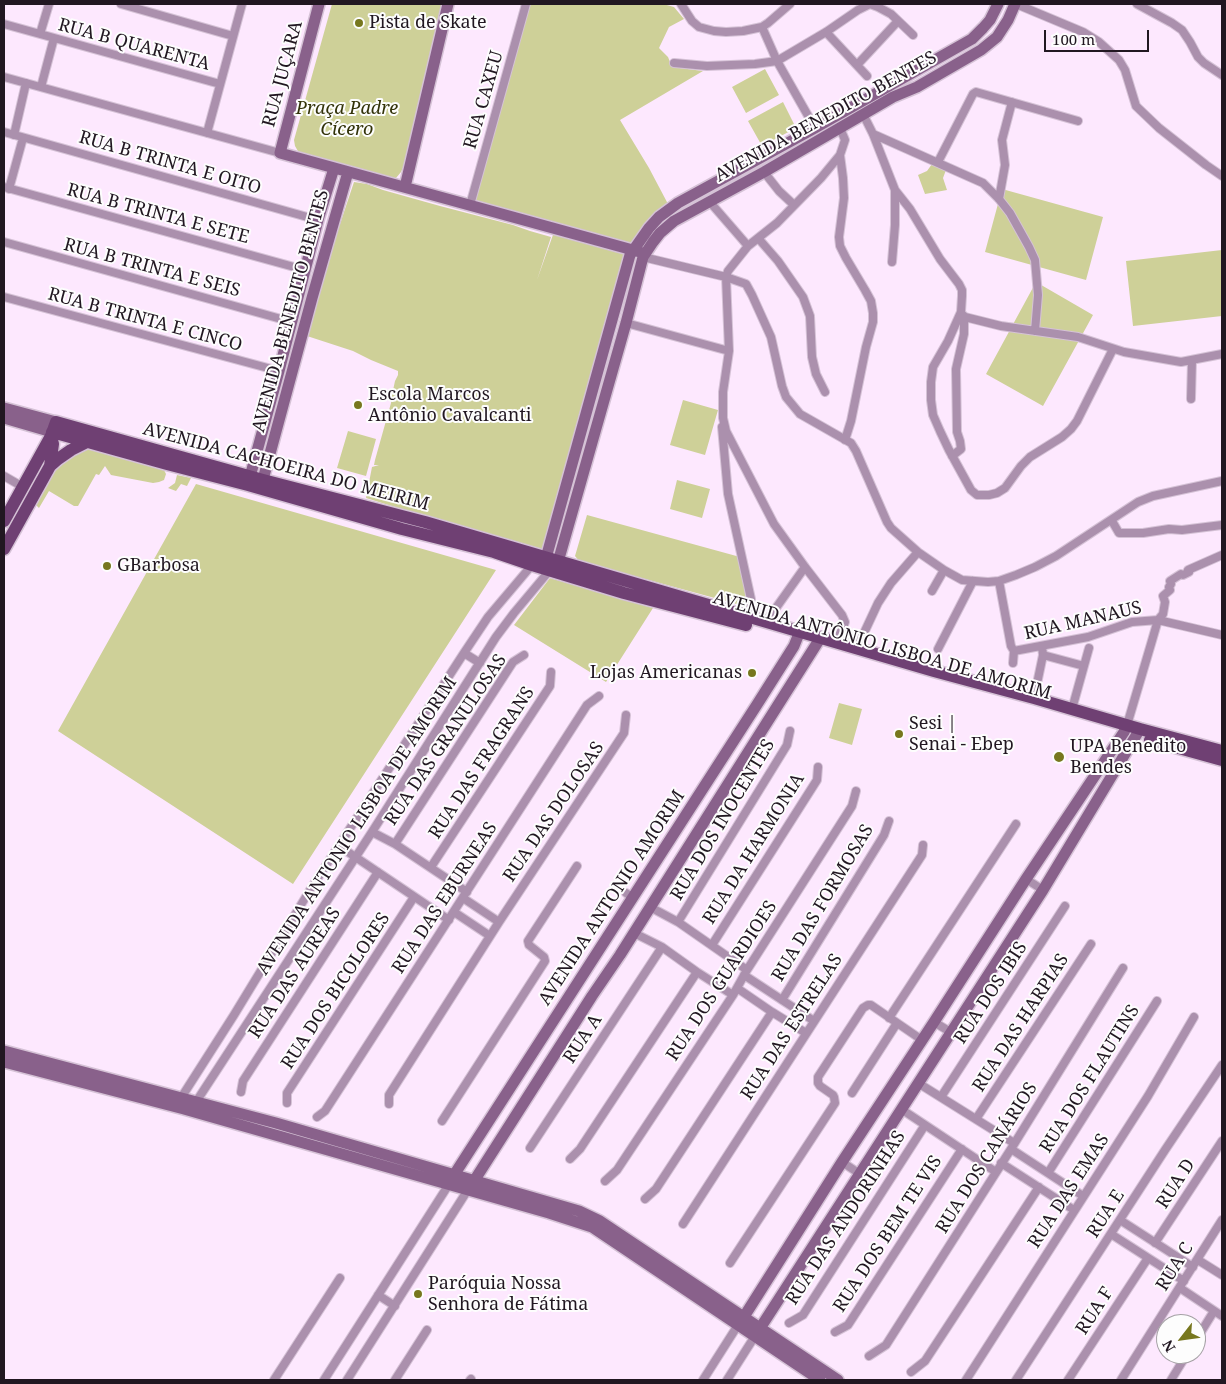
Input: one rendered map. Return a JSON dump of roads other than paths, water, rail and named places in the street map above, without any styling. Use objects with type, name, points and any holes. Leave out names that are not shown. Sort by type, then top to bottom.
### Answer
[{"type":"main road","name":"AVENIDA CACHOEIRA DO MEIRIM","points":[[53,430],[87,442],[167,464],[425,522],[551,563]]},
{"type":"main road","name":"AVENIDA CACHOEIRA DO MEIRIM","points":[[53,430],[249,481]]},
{"type":"main road","points":[[4,549],[47,462],[53,430]]},
{"type":"main road","points":[[4,521],[24,487],[47,462],[58,459],[70,450],[87,442]]},
{"type":"main road","name":"AVENIDA CACHOEIRA DO MEIRIM","points":[[262,484],[402,529],[494,552],[532,565]]},
{"type":"main road","name":"AVENIDA ANTÔNIO LISBOA DE AMORIM","points":[[532,565],[551,563],[766,622],[798,635]]},
{"type":"main road","name":"AVENIDA ANTÔNIO LISBOA DE AMORIM","points":[[551,563],[624,593],[798,635],[972,688],[1132,730],[1222,750]]},
{"type":"main road","name":"AVENIDA ANTÔNIO LISBOA DE AMORIM","points":[[819,641],[836,642],[1072,709],[1222,760]]},
{"type":"street","points":[[40,34],[48,4]]},
{"type":"street","points":[[122,4],[233,36]]},
{"type":"street","points":[[207,133],[242,4]]},
{"type":"street","name":"RUA JUÇARA","points":[[280,153],[319,4]]},
{"type":"street","points":[[405,187],[448,4]]},
{"type":"street","name":"RUA CAXEU","points":[[470,205],[526,4]]},
{"type":"street","points":[[682,4],[692,21],[699,27],[714,31],[742,32],[762,27],[790,4]]},
{"type":"street","points":[[674,63],[707,66],[777,61],[870,4],[878,6],[891,14],[913,35]]},
{"type":"street","name":"AVENIDA BENEDITO BENTES","points":[[551,563],[626,323],[640,253],[648,228],[669,209],[815,128],[890,91],[972,38],[990,20],[998,4]]},
{"type":"street","points":[[1015,4],[1083,32],[1099,42],[1119,60],[1125,70],[1136,106],[1159,128],[1206,166],[1222,176]]},
{"type":"street","name":"AVENIDA BENEDITO BENTES","points":[[551,563],[627,267],[674,221],[840,128],[863,114],[890,91],[917,87],[981,50],[997,37],[1008,20],[1015,4]]},
{"type":"street","points":[[1137,4],[1182,30],[1198,57],[1222,75]]},
{"type":"street","points":[[857,65],[898,21]]},
{"type":"street","name":"RUA B QUARENTA","points":[[4,24],[220,84]]},
{"type":"street","points":[[762,27],[777,61],[815,128]]},
{"type":"street","points":[[826,32],[867,76]]},
{"type":"street","points":[[41,87],[54,38]]},
{"type":"street","name":"AVENIDA BENEDITO BENTES","points":[[4,77],[640,253]]},
{"type":"street","points":[[14,135],[26,83]]},
{"type":"street","points":[[938,162],[974,93],[978,92],[1078,121]]},
{"type":"street","points":[[999,199],[1005,165],[1002,140],[1012,102]]},
{"type":"street","points":[[863,114],[895,190],[910,209],[940,259],[962,290],[964,334],[956,369],[957,432],[961,449],[952,456]]},
{"type":"street","points":[[751,618],[750,592],[728,494],[722,438],[724,386],[729,351],[726,277],[728,270],[748,246],[777,223],[821,178],[840,155],[845,140],[840,128]]},
{"type":"street","name":"RUA B TRINTA E OITO","points":[[4,132],[318,220]]},
{"type":"street","points":[[873,134],[983,183],[999,199],[1010,213],[1035,260],[1038,295],[1035,331]]},
{"type":"street","points":[[6,188],[23,138]]},
{"type":"street","points":[[840,155],[844,192],[839,238],[840,246],[868,295],[873,314],[873,322],[864,354],[852,421],[845,440]]},
{"type":"street","name":"AVENIDA BENEDITO BENTES","points":[[249,481],[318,220],[334,168]]},
{"type":"street","name":"AVENIDA BENEDITO BENTES","points":[[262,484],[348,172]]},
{"type":"street","points":[[764,172],[779,191],[794,205]]},
{"type":"street","name":"RUA B TRINTA E SETE","points":[[6,188],[305,270]]},
{"type":"street","points":[[892,262],[895,190]]},
{"type":"street","points":[[709,201],[748,246]]},
{"type":"street","points":[[758,238],[778,261],[803,297],[810,316],[812,357],[816,374],[825,392]]},
{"type":"street","name":"RUA B TRINTA E SEIS","points":[[4,242],[292,322]]},
{"type":"street","points":[[640,253],[746,284],[771,337],[786,397],[800,414],[851,443],[886,522],[918,552],[962,580],[999,581],[1042,563],[1138,502],[1153,496],[1222,481]]},
{"type":"street","points":[[298,294],[312,298]]},
{"type":"street","name":"RUA B TRINTA E CINCO","points":[[4,298],[279,371]]},
{"type":"street","points":[[963,315],[1001,326],[1078,338],[1113,349],[1181,362],[1222,354]]},
{"type":"street","points":[[963,315],[933,367],[931,382],[932,415],[971,490],[978,495],[997,493],[1005,488],[1030,457],[1062,437],[1071,429],[1077,421],[1113,349]]},
{"type":"street","points":[[626,323],[729,351]]},
{"type":"street","points":[[1192,360],[1192,399]]},
{"type":"street","name":"AVENIDA CACHOEIRA DO MEIRIM","points":[[4,408],[53,430]]},
{"type":"street","name":"AVENIDA CACHOEIRA DO MEIRIM","points":[[4,418],[53,430]]},
{"type":"street","points":[[723,418],[726,431],[774,524],[804,567],[841,613],[844,625],[836,642]]},
{"type":"street","points":[[4,476],[24,487]]},
{"type":"street","points":[[1112,520],[1119,533],[1169,529],[1182,530],[1222,525]]},
{"type":"street","points":[[857,648],[878,603],[891,582],[918,552]]},
{"type":"street","points":[[727,1380],[1043,890],[1132,730],[1158,620],[1163,614],[1163,596],[1170,590],[1168,587],[1171,584],[1170,581],[1181,574],[1189,572],[1188,570],[1222,555]]},
{"type":"street","name":"AVENIDA ANTONIO LISBOA DE AMORIM","points":[[196,1102],[372,832],[496,637],[551,563]]},
{"type":"street","name":"AVENIDA ANTONIO LISBOA DE AMORIM","points":[[181,1098],[310,890],[464,653],[488,617],[532,565]]},
{"type":"street","points":[[766,622],[804,567]]},
{"type":"street","points":[[932,591],[944,570]]},
{"type":"street","points":[[938,650],[973,581]]},
{"type":"street","points":[[999,581],[1011,646],[1014,651],[1013,663]]},
{"type":"street","name":"RUA MANAUS","points":[[1014,651],[1088,637],[1132,622],[1158,620],[1222,635]]},
{"type":"street","name":"AVENIDA ANTONIO AMORIM","points":[[452,1179],[576,986],[629,895],[667,845],[794,646],[798,635]]},
{"type":"street","name":"AVENIDA ANTONIO AMORIM","points":[[471,1185],[634,933],[819,641]]},
{"type":"street","points":[[1034,698],[1042,646]]},
{"type":"street","points":[[1072,709],[1090,648]]},
{"type":"street","points":[[464,653],[480,663]]},
{"type":"street","name":"RUA DAS GRANULOSAS","points":[[395,844],[513,662],[524,655]]},
{"type":"street","points":[[1042,655],[1084,666]]},
{"type":"street","name":"RUA DAS FRAGRANS","points":[[431,868],[550,686],[551,672]]},
{"type":"street","name":"RUA DAS EBURNEAS","points":[[317,1117],[325,1111],[587,705],[599,696]]},
{"type":"street","points":[[758,703],[773,714]]},
{"type":"street","name":"RUA DAS DOLOSAS","points":[[389,1104],[389,1095],[498,922],[624,733],[626,715]]},
{"type":"street","points":[[703,1380],[1026,879],[1132,730]]},
{"type":"street","name":"RUA DOS INOCENTES","points":[[678,922],[788,745],[790,731]]},
{"type":"street","name":"RUA DA HARMONIA","points":[[712,945],[817,780],[818,767]]},
{"type":"street","name":"RUA DOS GUARDIOES","points":[[605,1181],[617,1170],[735,991],[852,806],[856,791]]},
{"type":"street","name":"RUA DAS FORMOSAS","points":[[782,1000],[884,835],[889,821]]},
{"type":"street","points":[[889,1018],[1016,824]]},
{"type":"street","name":"RUA DAS GRANULOSAS","points":[[372,832],[395,844],[431,868],[465,895]]},
{"type":"street","points":[[667,845],[683,855]]},
{"type":"street","name":"RUA DAS ESTRELAS","points":[[683,1224],[922,855],[923,845]]},
{"type":"street","points":[[339,846],[449,920]]},
{"type":"street","points":[[442,1121],[546,960],[529,945],[528,941],[577,866]]},
{"type":"street","name":"RUA DAS AUREAS","points":[[241,1092],[242,1082],[378,872]]},
{"type":"street","points":[[1026,879],[1043,890]]},
{"type":"street","points":[[465,895],[498,922]]},
{"type":"street","name":"RUA DOS BICOLORES","points":[[286,1103],[287,1093],[414,897]]},
{"type":"street","name":"RUA DOS IBIS","points":[[941,1097],[1065,906]]},
{"type":"street","name":"AVENIDA ANTONIO AMORIM","points":[[650,907],[678,922],[712,945],[745,973],[814,1021]]},
{"type":"street","points":[[454,912],[490,936]]},
{"type":"street","points":[[634,933],[662,947],[697,972],[735,991],[806,1033]]},
{"type":"street","name":"RUA DAS HARPIAS","points":[[976,1119],[1091,944]]},
{"type":"street","name":"RUA A","points":[[530,1148],[662,947]]},
{"type":"street","name":"RUA DOS CANÁRIOS","points":[[869,1356],[886,1345],[1123,968]]},
{"type":"street","points":[[570,1159],[580,1149],[697,972]]},
{"type":"street","points":[[576,986],[592,996]]},
{"type":"street","name":"RUA DOS FLAUTINS","points":[[1048,1173],[1157,1001]]},
{"type":"street","points":[[730,1263],[835,1103],[833,1095],[818,1083],[818,1077],[865,1006],[870,1005],[922,1040]]},
{"type":"street","points":[[645,1199],[656,1189],[772,1012]]},
{"type":"street","name":"RUA DAS EMAS","points":[[966,1380],[1148,1096],[1194,1017]]},
{"type":"street","points":[[934,1022],[952,1033]]},
{"type":"street","points":[[852,1092],[896,1023]]},
{"type":"street","points":[[4,1052],[285,1126],[471,1185],[579,1211],[600,1221],[757,1332],[820,1380]]},
{"type":"street","points":[[4,1062],[452,1179]]},
{"type":"street","name":"RUA E","points":[[1016,1380],[1222,1065]]},
{"type":"street","points":[[918,1082],[976,1119],[1048,1173],[1083,1196]]},
{"type":"street","points":[[901,1109],[996,1172]]},
{"type":"street","name":"RUA DAS ANDORINHAS","points":[[789,1323],[803,1315],[925,1125]]},
{"type":"street","name":"RUA D","points":[[1155,1242],[1222,1141]]},
{"type":"street","name":"RUA DOS BEM TE VIS","points":[[836,1332],[848,1325],[962,1149]]},
{"type":"street","points":[[842,1162],[860,1174]]},
{"type":"street","points":[[1002,1163],[1074,1210]]},
{"type":"street","points":[[324,1380],[452,1179]]},
{"type":"street","points":[[347,1380],[471,1185]]},
{"type":"street","points":[[911,1372],[925,1361],[1039,1187]]},
{"type":"street","points":[[1120,1220],[1155,1242],[1222,1275]]},
{"type":"street","name":"RUA C","points":[[1121,1380],[1222,1220]]},
{"type":"street","points":[[1111,1234],[1148,1258],[1222,1316]]},
{"type":"street","name":"RUA F","points":[[1068,1380],[1148,1258]]},
{"type":"street","points":[[274,1380],[340,1278]]},
{"type":"street","points":[[378,1295],[395,1306]]},
{"type":"street","points":[[1206,1324],[1214,1311]]},
{"type":"street","points":[[395,1380],[427,1330]]},
{"type":"street","points":[[757,1332],[838,1380]]},
{"type":"street","points":[[1171,1380],[1181,1364]]},
{"type":"place","name":"Pista de Skate","points":[[359,23]]},
{"type":"place","name":"Escola Marcos Antônio Cavalcanti","points":[[358,405]]},
{"type":"place","name":"GBarbosa","points":[[107,566]]},
{"type":"place","name":"Lojas Americanas","points":[[752,673]]},
{"type":"place","name":"Sesi | Senai - Ebep","points":[[899,734]]},
{"type":"place","name":"UPA Benedito Bendes","points":[[1059,757]]},
{"type":"place","name":"Paróquia Nossa Senhora de Fátima","points":[[418,1294]]},
{"type":"park label","name":"Praça Padre Cícero","points":[[347,119]]}]
